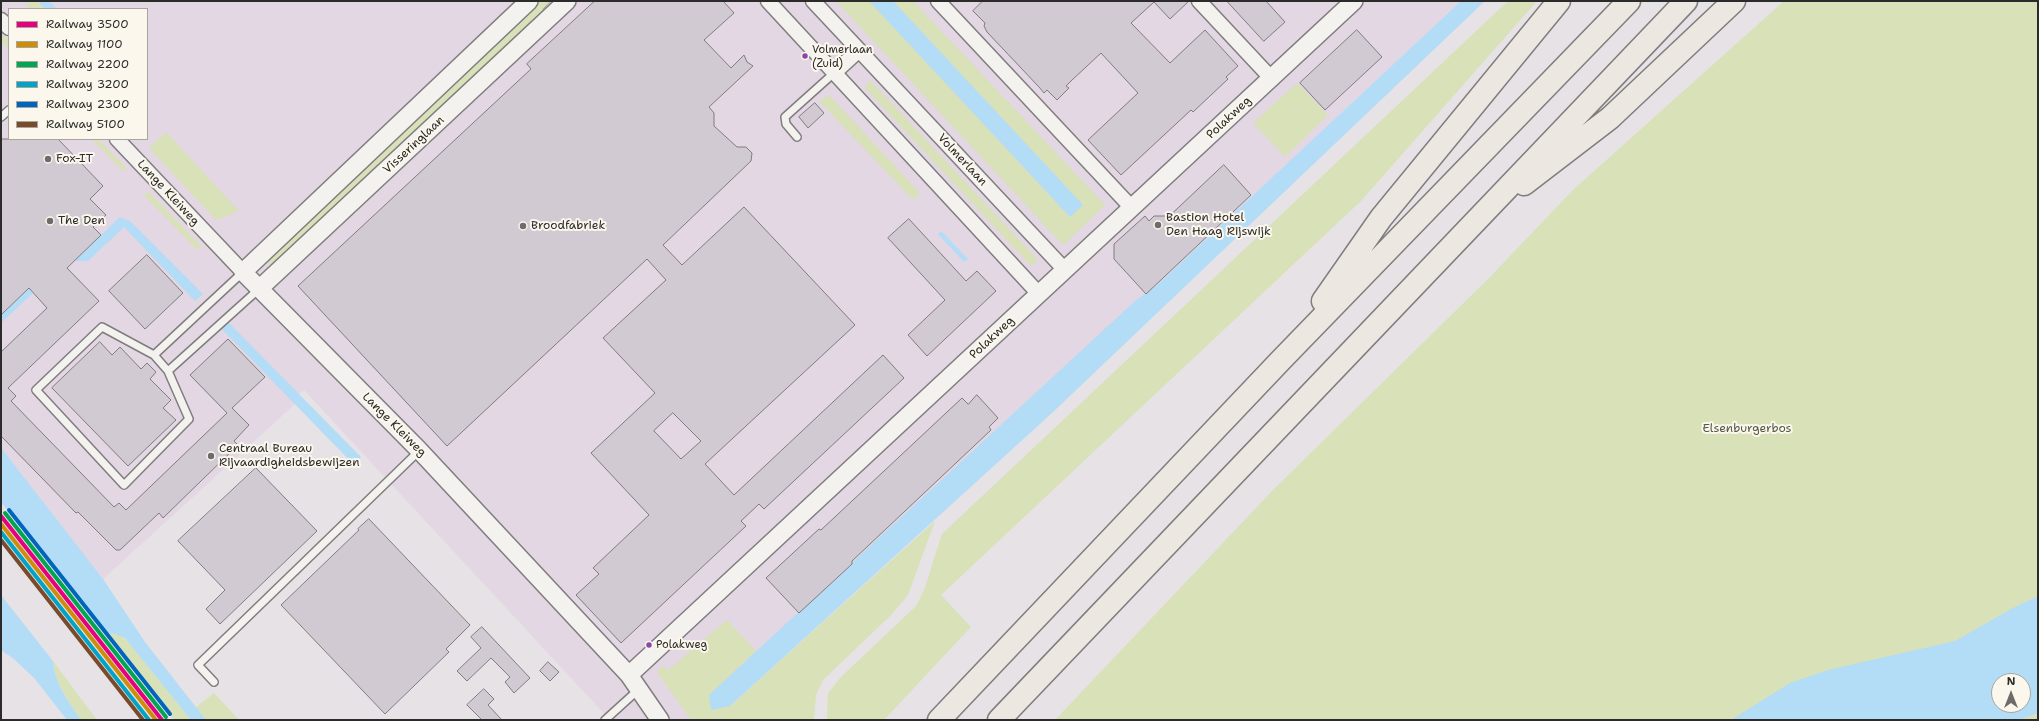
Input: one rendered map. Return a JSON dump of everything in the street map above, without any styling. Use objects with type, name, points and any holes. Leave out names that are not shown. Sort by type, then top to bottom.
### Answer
[{"type":"highway","points":[[1282,359],[1381,218],[1559,1]]},
{"type":"highway","points":[[939,720],[1282,359],[1629,1]]},
{"type":"highway","points":[[1000,720],[1686,1]]},
{"type":"highway","points":[[1468,228],[1610,118],[1734,1]]},
{"type":"street","points":[[243,272],[529,1]]},
{"type":"street","name":"Visseringlaan","points":[[259,289],[567,1]]},
{"type":"street","points":[[768,1],[1039,294]]},
{"type":"street","name":"Volmerlaan","points":[[813,1],[1065,270]]},
{"type":"street","points":[[938,1],[1132,208]]},
{"type":"street","points":[[1199,1],[1272,79]]},
{"type":"street","name":"Polakweg","points":[[628,675],[1272,79],[1354,1]]},
{"type":"street","points":[[834,73],[859,50]]},
{"type":"street","name":"Lange Kleiweg","points":[[118,140],[259,289],[419,450],[628,675],[660,720]]},
{"type":"lane","points":[[797,137],[786,124],[785,117],[834,73]]},
{"type":"lane","points":[[154,355],[243,272]]},
{"type":"lane","points":[[168,371],[259,289]]},
{"type":"lane","points":[[102,326],[154,355],[168,371],[189,419],[124,485],[36,390],[102,326]]},
{"type":"lane","points":[[214,682],[198,665],[419,450]]},
{"type":"lane","points":[[605,720],[638,689]]},
{"type":"shaded area","points":[[1,1],[1461,1],[692,720],[610,720],[304,390],[292,400],[295,404],[103,579],[1,460]]},
{"type":"green space","points":[[23,1],[38,1],[44,8],[30,8]]},
{"type":"green space","points":[[533,1],[554,1],[271,265],[261,255]]},
{"type":"green space","points":[[836,1],[869,1],[1070,217],[1083,205],[893,1],[913,1],[1105,205],[1063,245]]},
{"type":"green space","points":[[1508,1],[1537,1],[1361,201],[941,595],[971,627],[884,720],[827,720],[828,693],[841,677],[916,606],[924,590],[942,534]]},
{"type":"green space","name":"Elsenburgerbos","points":[[1784,1],[2038,1],[2038,720],[1055,720],[1273,490],[1490,277],[1574,189]]},
{"type":"green space","points":[[1,33],[8,40],[8,48],[1,41]]},
{"type":"green space","points":[[870,80],[1038,260],[1031,266],[865,88]]},
{"type":"green space","points":[[1297,83],[1328,115],[1285,157],[1253,123]]},
{"type":"green space","points":[[829,95],[920,193],[913,200],[819,101]]},
{"type":"green space","points":[[166,132],[239,211],[216,220],[149,148]]},
{"type":"green space","points":[[92,140],[99,140],[127,168],[123,171]]},
{"type":"green space","points":[[148,191],[201,246],[197,250],[144,195]]},
{"type":"green space","points":[[935,521],[908,595],[891,615],[823,680],[816,695],[814,720],[691,720],[657,672],[663,665],[667,671],[727,620],[756,651],[709,695],[730,706]]},
{"type":"green space","points":[[104,633],[120,635],[132,645],[191,720],[174,720]]},
{"type":"green space","points":[[53,661],[97,720],[81,720],[59,685]]},
{"type":"green space","points":[[214,693],[239,720],[196,720],[190,712]]},
{"type":"water","points":[[38,1],[49,1],[56,8],[44,8]]},
{"type":"water","points":[[869,1],[893,1],[1083,205],[1070,217]]},
{"type":"water","points":[[1461,1],[1485,1],[1052,413],[730,706],[711,710],[709,695],[1135,301],[1156,286]]},
{"type":"water","points":[[120,217],[130,221],[203,294],[195,301],[124,227],[88,261],[74,261]]},
{"type":"water","points":[[941,231],[968,259],[964,262],[938,234]]},
{"type":"water","points":[[29,288],[33,293],[1,323],[1,315]]},
{"type":"water","points":[[227,321],[361,457],[353,464],[220,327]]},
{"type":"water","points":[[1,448],[103,579],[145,642],[206,720],[191,720],[125,638],[115,634],[104,633],[1,502]]},
{"type":"water","points":[[1,595],[53,661],[59,685],[81,720],[67,720],[35,679],[14,659],[1,650]]},
{"type":"water","points":[[2038,596],[2038,713],[2019,720],[1731,720],[1790,683],[1828,670],[1955,641],[2011,609]]},
{"type":"building","name":"Broodfabriek","points":[[595,1],[723,1],[734,13],[704,40],[731,68],[744,55],[747,62],[753,66],[709,107],[714,113],[714,126],[737,147],[746,147],[752,153],[751,161],[663,245],[682,265],[744,207],[855,325],[705,464],[734,495],[883,355],[904,378],[764,509],[759,504],[741,521],[746,526],[621,643],[576,595],[599,574],[593,568],[649,515],[591,453],[655,393],[603,338],[666,280],[647,259],[447,446],[298,286],[531,69],[527,64]],"holes":[[[673,413],[701,441],[681,459],[654,431]]]},
{"type":"building","points":[[983,1],[1189,1],[1170,19],[1154,2],[1131,23],[1170,63],[1205,30],[1238,66],[1226,77],[1228,79],[1193,112],[1191,110],[1121,175],[1088,140],[1138,93],[1101,53],[1066,86],[1069,88],[1057,100],[1047,90],[1044,93],[987,32],[984,26],[985,23],[973,11]]},
{"type":"building","points":[[1227,1],[1266,1],[1285,22],[1264,41]]},
{"type":"building","points":[[1357,30],[1382,57],[1325,110],[1300,83]]},
{"type":"building","points":[[815,103],[824,113],[808,128],[799,117]]},
{"type":"building","points":[[1,139],[59,140],[103,186],[90,199],[106,215],[93,227],[101,235],[67,268],[99,301],[8,388],[16,396],[11,401],[114,507],[119,503],[126,510],[227,413],[190,375],[228,339],[265,377],[232,408],[249,425],[234,441],[238,445],[163,518],[159,513],[120,550],[116,550],[78,512],[76,513],[1,436],[1,352],[47,308],[29,288],[1,315]]},
{"type":"building","points":[[1224,165],[1251,195],[1146,294],[1114,259],[1114,244],[1145,216],[1149,221],[1154,216],[1169,216]]},
{"type":"building","points":[[909,219],[966,281],[977,271],[996,291],[927,356],[908,335],[945,300],[888,238]]},
{"type":"building","points":[[147,255],[183,293],[145,329],[109,291]]},
{"type":"building","points":[[100,342],[112,355],[120,347],[141,369],[147,363],[156,372],[150,379],[171,400],[163,408],[176,420],[128,466],[52,388]]},
{"type":"building","points":[[977,395],[998,418],[989,427],[991,430],[799,613],[766,578],[819,529],[821,530],[962,398],[968,404]]},
{"type":"building","points":[[256,468],[317,531],[220,624],[206,609],[225,590],[178,541]]},
{"type":"building","points":[[369,519],[470,625],[446,649],[449,652],[385,714],[281,605]]},
{"type":"building","points":[[482,627],[530,678],[514,693],[505,682],[510,677],[491,658],[467,681],[457,671],[481,648],[471,637]]},
{"type":"building","points":[[548,662],[559,672],[550,681],[540,671]]},
{"type":"building","points":[[484,689],[494,699],[488,705],[502,720],[482,720],[467,705]]},
{"type":"tram line","points":[[543,9],[551,1]]},
{"type":"rail line","name":"2300","points":[[9,510],[170,714]]},
{"type":"rail line","name":"2200","points":[[5,513],[166,717]]},
{"type":"rail line","name":"3500","points":[[1,516],[162,720]]},
{"type":"rail line","name":"1100","points":[[1,524],[156,720]]},
{"type":"rail line","name":"3200","points":[[1,532],[149,720]]},
{"type":"rail line","name":"5100","points":[[1,540],[143,720]]},
{"type":"place","name":"Volmerlaan (Zuid)","points":[[805,56]]},
{"type":"place","name":"Fox-IT","points":[[48,159]]},
{"type":"place","name":"The Den","points":[[50,221]]},
{"type":"place","name":"Bastion Hotel Den Haag Rijswijk","points":[[1158,225]]},
{"type":"place","name":"Broodfabriek","points":[[523,226]]},
{"type":"place","name":"Centraal Bureau Rijvaardigheidsbewijzen","points":[[211,456]]},
{"type":"place","name":"Polakweg","points":[[649,645]]}]
